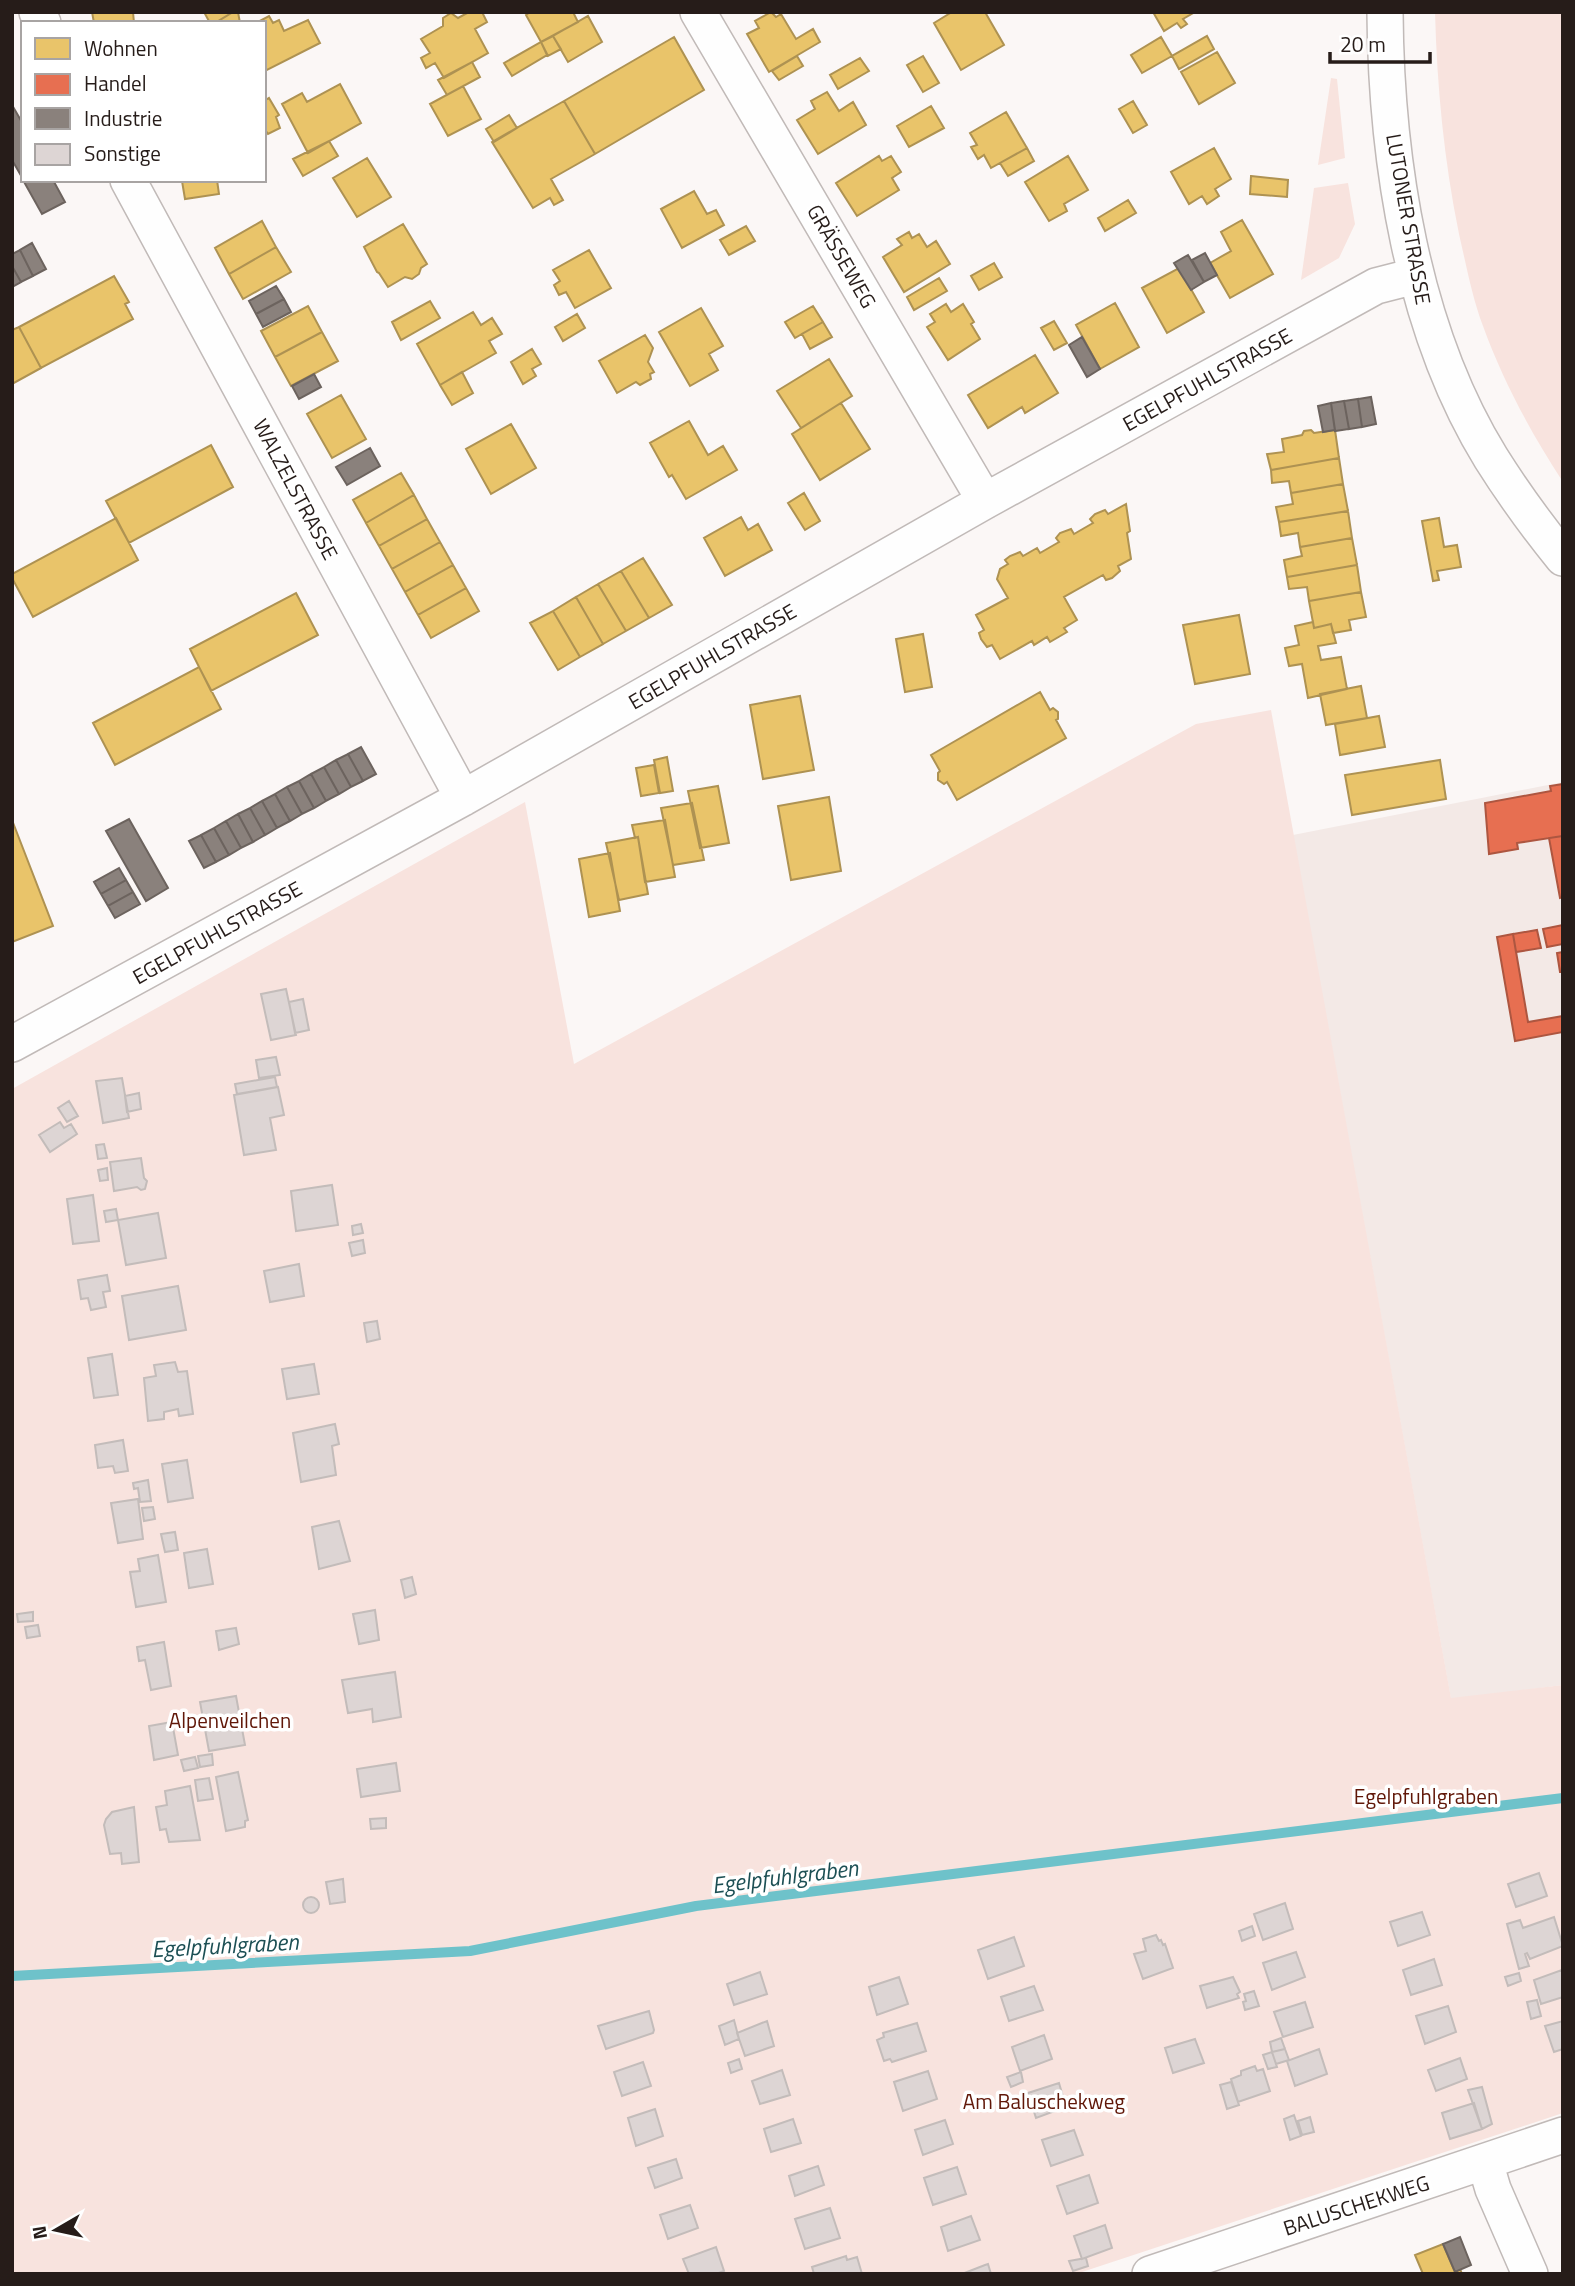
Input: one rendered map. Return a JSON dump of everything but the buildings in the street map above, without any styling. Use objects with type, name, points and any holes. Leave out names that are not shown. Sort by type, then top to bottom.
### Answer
[{"type":"street","name":"GRÄSSEWEG","points":[[698,12],[985,500]]},
{"type":"street","name":"LUTONER STRASSE","points":[[1385,12],[1390,109],[1398,173],[1415,276],[1429,321],[1470,418],[1490,457],[1563,558]]},
{"type":"street","name":"WALZELSTRASSE","points":[[129,182],[463,798]]},
{"type":"street","name":"EGELPFUHLSTRASSE","points":[[12,1044],[463,798],[985,500],[1376,286],[1415,276]]},
{"type":"street","name":"BALUSCHEKWEG","points":[[1150,2274],[1563,2135]]},
{"type":"street","points":[[1485,2162],[1493,2189],[1530,2274]]},
{"type":"shaded area","points":[[1563,782],[1563,1685],[1451,1699],[1293,835]]},
{"type":"green space","points":[[1435,12],[1563,12],[1563,482],[1509,387],[1472,292],[1445,151]]},
{"type":"green space","points":[[1331,78],[1337,79],[1345,158],[1318,165]]},
{"type":"green space","points":[[1348,183],[1355,224],[1339,258],[1301,280],[1314,188]]},
{"type":"green space","points":[[1271,710],[1451,1698],[1563,1685],[1563,2113],[1076,2274],[12,2274],[12,1089],[525,802],[574,1064],[1196,724]]},
{"type":"waterway","name":"Egelpfuhlgraben","points":[[12,1976],[470,1951],[696,1906],[1563,1798]]},
{"type":"park label","name":"Alpenveilchen","points":[[230,1720]]},
{"type":"park label","name":"Am Baluschekweg","points":[[1044,2101]]}]
